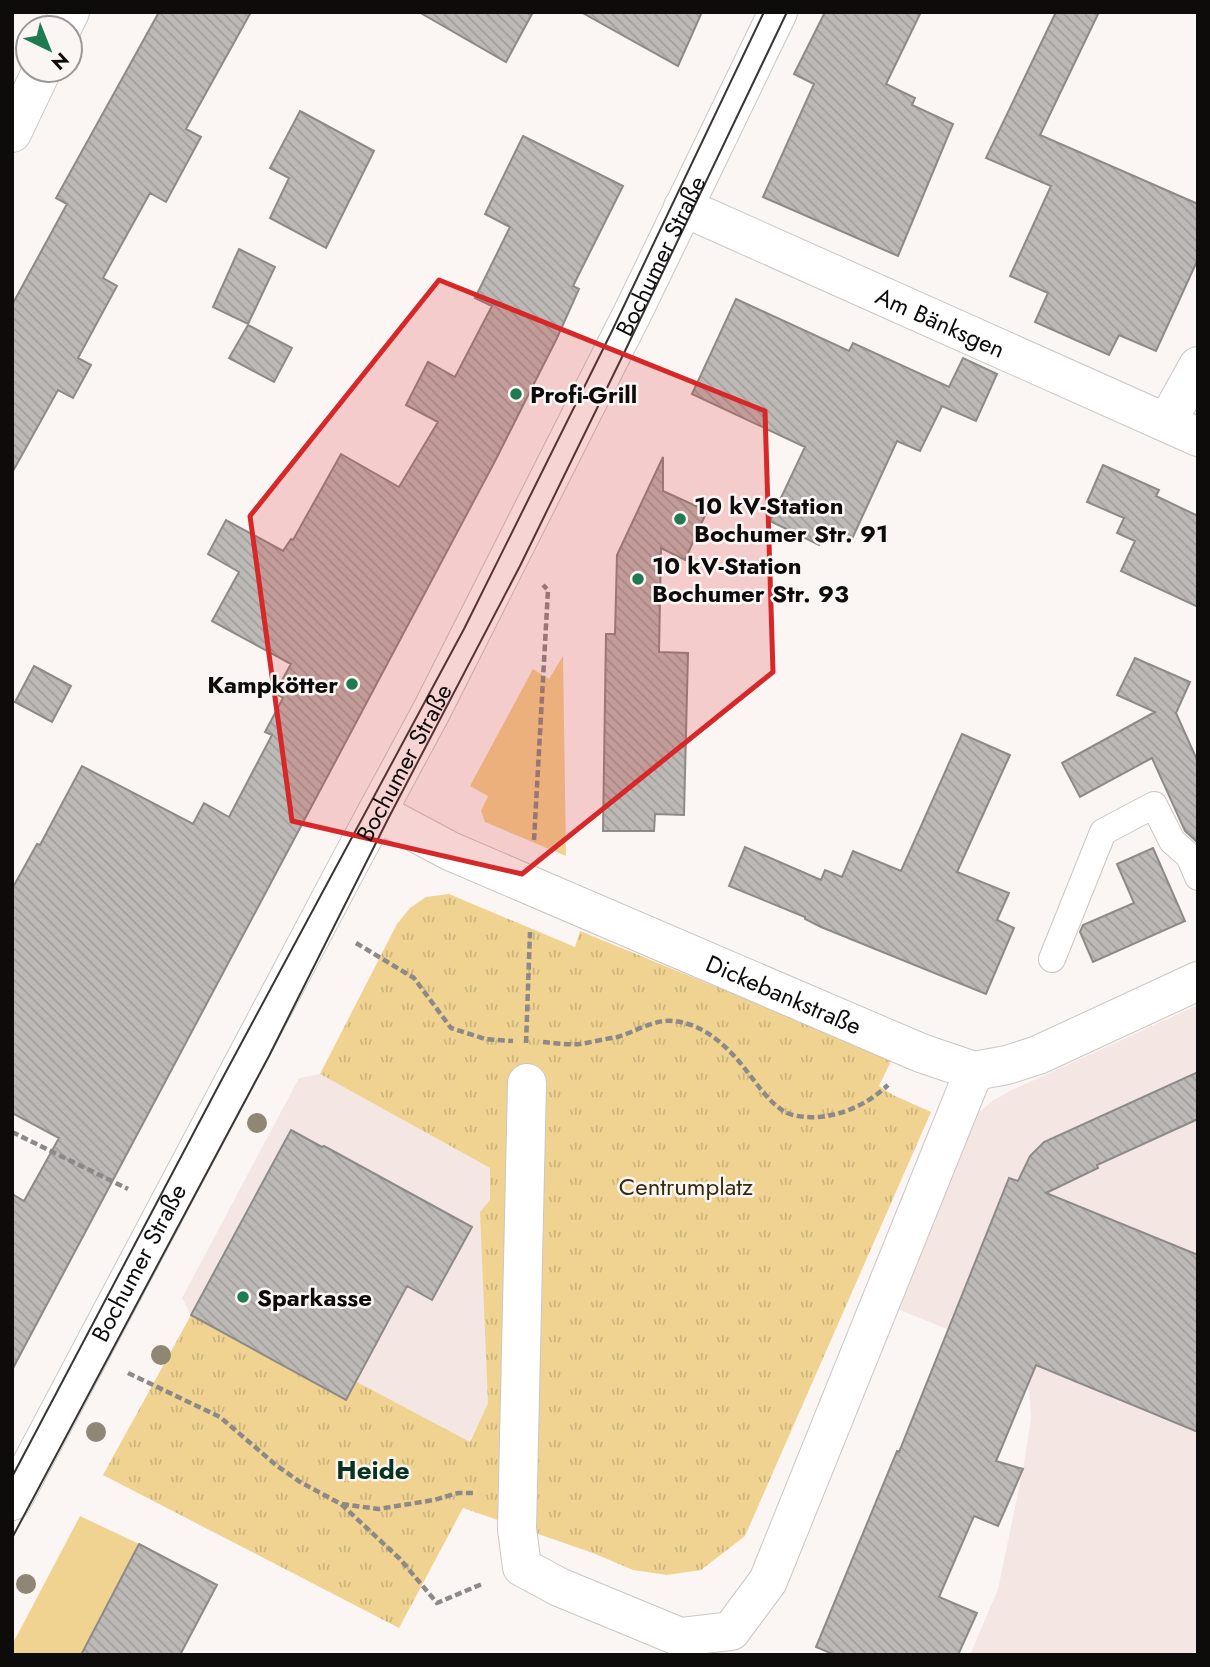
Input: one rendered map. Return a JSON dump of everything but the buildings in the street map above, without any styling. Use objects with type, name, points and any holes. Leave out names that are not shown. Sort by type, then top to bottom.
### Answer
[{"type":"street","name":"Bochumer Straße","points":[[12,1501],[432,710],[510,558],[778,12]]},
{"type":"street","points":[[12,133],[35,84]]},
{"type":"street","name":"Am Bänksgen","points":[[683,207],[1182,429]]},
{"type":"street","points":[[1182,429],[1198,366]]},
{"type":"street","name":"Dickebankstraße","points":[[377,812],[450,851],[921,1053],[974,1071],[1007,1065],[1038,1055],[1198,981]]},
{"type":"street","points":[[527,1083],[517,1529],[522,1567],[559,1587],[680,1637],[731,1632],[768,1581],[974,1071]]},
{"type":"lane","points":[[1052,959],[1103,832],[1154,805],[1172,841],[1189,856],[1198,877]]},
{"type":"path","points":[[510,558],[548,590],[531,885],[527,1083]]},
{"type":"path","points":[[380,957],[414,978],[451,1028],[485,1039],[526,1042]]},
{"type":"path","points":[[540,1042],[579,1044],[619,1036],[654,1023],[671,1020],[698,1027],[732,1053],[765,1096],[787,1113],[806,1117],[838,1114],[859,1105],[880,1092],[921,1053]]},
{"type":"path","points":[[12,1132],[167,1208]]},
{"type":"path","points":[[90,1353],[220,1417],[276,1465],[300,1482],[341,1504],[400,1559],[437,1604],[522,1567]]},
{"type":"path","points":[[341,1504],[378,1509],[434,1500],[458,1493],[519,1494]]},
{"type":"highlighted area","points":[[439,280],[765,411],[773,672],[522,874],[292,821],[250,516]]},
{"type":"shaded area","points":[[1198,1005],[1198,1655],[970,1655],[998,1589],[1023,1469],[1031,1419],[1027,1362],[890,1306],[974,1116],[1010,1091]]},
{"type":"shaded area","points":[[320,1074],[490,1168],[488,1403],[469,1443],[356,1382],[346,1400],[191,1315],[182,1298],[299,1078]]},
{"type":"green space","points":[[563,656],[566,856],[485,822],[481,811],[488,796],[470,786],[533,669],[549,679]]},
{"type":"green space","name":"Centrumplatz","points":[[449,894],[575,947],[580,931],[892,1059],[879,1086],[931,1112],[745,1536],[701,1570],[667,1575],[633,1570],[593,1553],[463,1508],[399,1628],[103,1475],[191,1315],[345,1399],[355,1381],[470,1442],[488,1403],[480,1212],[490,1200],[490,1168],[320,1074],[397,924],[410,908],[426,897]]},
{"type":"green space","points":[[80,1516],[217,1585],[180,1655],[12,1655],[12,1645]]},
{"type":"tram line","points":[[12,1477],[464,629],[611,333],[764,12]]},
{"type":"tram line","points":[[12,1538],[269,1056],[388,819],[520,566],[787,12]]},
{"type":"place","name":"Profi-Grill","points":[[516,394]]},
{"type":"place","name":"10 kV-Station Bochumer Str. 91","points":[[680,519]]},
{"type":"place","name":"10 kV-Station Bochumer Str. 93","points":[[638,579]]},
{"type":"place","name":"Kampkötter","points":[[352,684]]},
{"type":"place","name":"Sparkasse","points":[[243,1297]]},
{"type":"district","name":"Heide","points":[[373,1470]]}]
